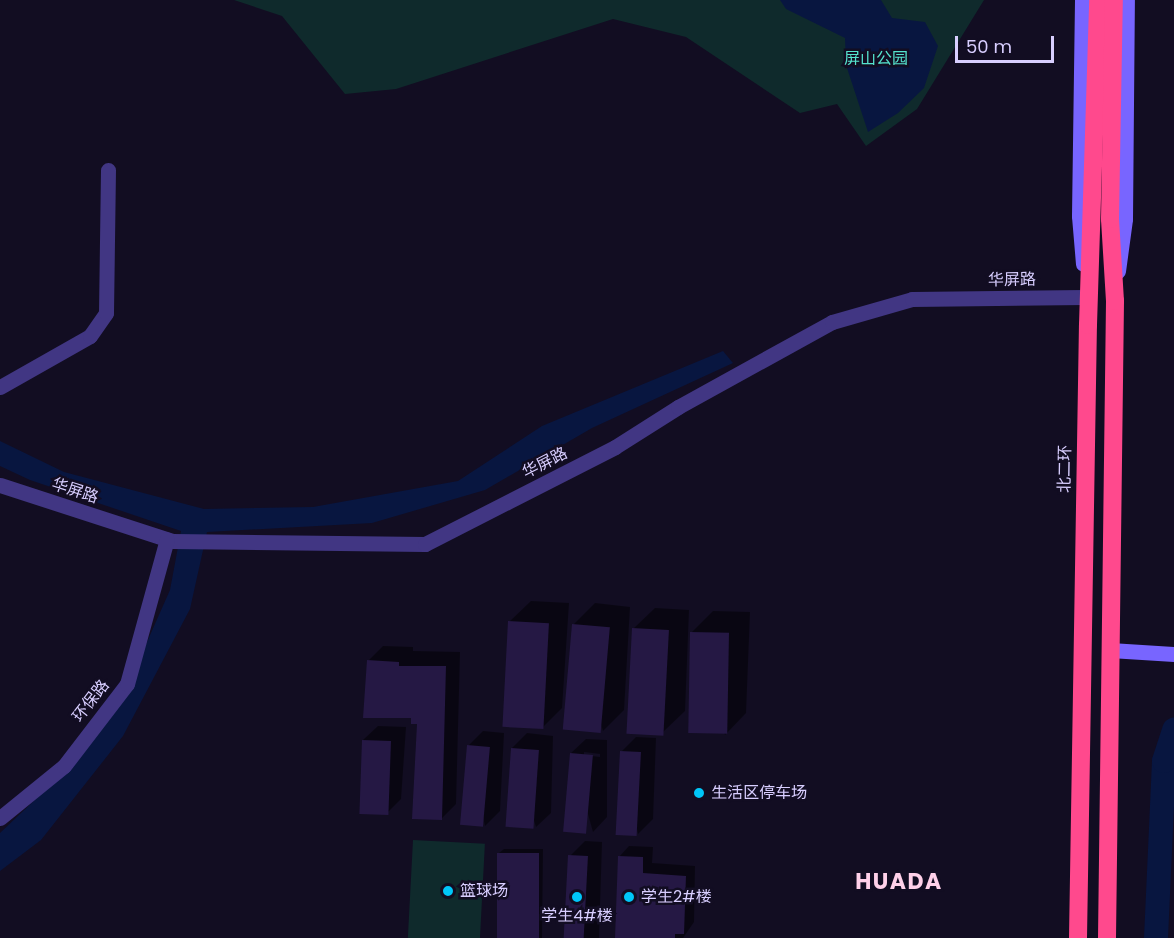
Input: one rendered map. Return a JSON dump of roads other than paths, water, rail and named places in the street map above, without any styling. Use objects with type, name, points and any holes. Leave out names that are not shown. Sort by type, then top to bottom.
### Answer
[{"type":"highway","name":"北二环","points":[[1098,0],[1102,218],[1115,301],[1107,938]]},
{"type":"highway","name":"北二环","points":[[1078,938],[1088,326],[1102,218],[1114,0]]},
{"type":"main road","points":[[1082,0],[1079,216],[1088,326]]},
{"type":"main road","points":[[1115,301],[1125,219],[1127,0]]},
{"type":"main road","points":[[1110,650],[1174,654]]},
{"type":"street","points":[[0,387],[90,336],[106,314],[108,170]]},
{"type":"street","name":"华屏路","points":[[0,485],[170,540],[208,544],[425,543],[615,447],[678,407],[832,322],[912,299],[1085,297]]},
{"type":"street","name":"环保路","points":[[0,818],[64,766],[127,684],[170,540]]},
{"type":"water","points":[[780,0],[881,0],[892,18],[925,22],[938,46],[924,88],[898,113],[868,132],[846,65],[845,38],[786,9]]},
{"type":"water","points":[[723,351],[733,363],[592,428],[485,490],[372,523],[207,532],[190,609],[123,736],[41,840],[0,871],[0,833],[78,759],[120,703],[170,590],[181,531],[30,480],[0,466],[0,441],[64,472],[204,509],[313,507],[458,481],[542,426]]},
{"type":"waterway","points":[[1156,938],[1164,761],[1174,730]]},
{"type":"place","name":"生活区停车场","points":[[699,793]]},
{"type":"place","name":"篮球场","points":[[448,891]]},
{"type":"place","name":"学生4#楼","points":[[577,897]]},
{"type":"place","name":"学生2#楼","points":[[629,897]]},
{"type":"district","name":"HUADA","points":[[899,882]]},
{"type":"park label","name":"屏山公园","points":[[876,59]]}]
